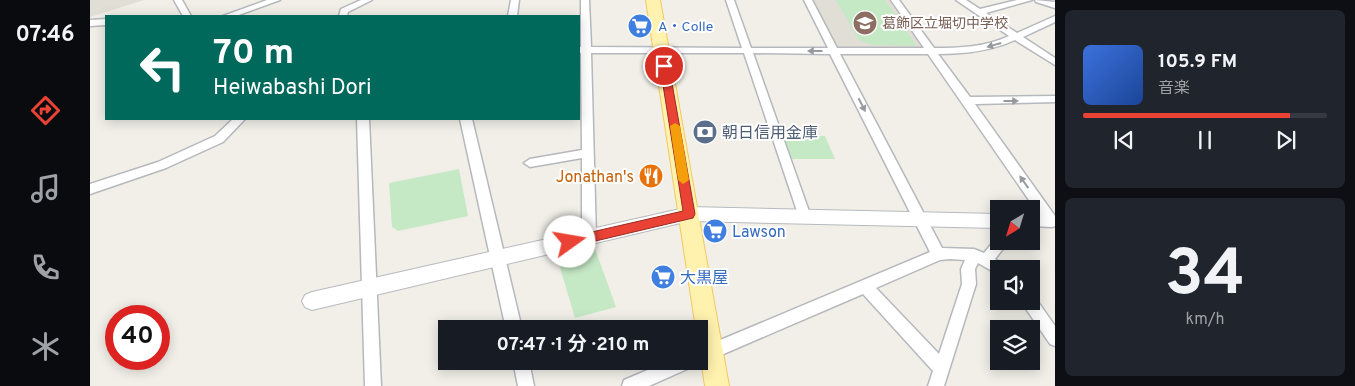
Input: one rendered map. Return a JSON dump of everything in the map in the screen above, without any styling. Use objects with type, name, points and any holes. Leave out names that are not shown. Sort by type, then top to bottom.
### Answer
[{"type":"main road","points":[[653,0],[689,214],[701,320]]},
{"type":"main road","points":[[708,363],[716,386]]},
{"type":"street","points":[[178,0],[187,15]]},
{"type":"street","points":[[230,15],[260,2],[276,0]]},
{"type":"street","points":[[343,15],[347,9],[368,0]]},
{"type":"street","points":[[513,15],[515,0]]},
{"type":"street","points":[[585,0],[582,99],[588,152],[589,238]]},
{"type":"street","points":[[730,0],[805,217]]},
{"type":"street","points":[[808,0],[938,255]]},
{"type":"street","points":[[895,0],[1054,222]]},
{"type":"street","points":[[960,0],[1055,62]]},
{"type":"street","points":[[979,12],[1028,0]]},
{"type":"street","points":[[1040,0],[1055,5]]},
{"type":"street","points":[[582,50],[932,52],[977,50],[1017,37],[1055,19]]},
{"type":"street","points":[[90,23],[105,22]]},
{"type":"street","points":[[966,101],[1055,99]]},
{"type":"street","points":[[90,190],[168,162],[219,139],[237,120]]},
{"type":"street","points":[[362,120],[373,386]]},
{"type":"street","points":[[466,120],[512,320]]},
{"type":"street","points":[[530,163],[588,152]]},
{"type":"street","points":[[312,301],[689,214],[990,221]]},
{"type":"street","points":[[1040,221],[1054,222]]},
{"type":"street","points":[[936,386],[969,284],[968,269],[990,250]]},
{"type":"street","points":[[708,353],[938,255],[980,258],[990,264]]},
{"type":"street","points":[[865,286],[941,368]]},
{"type":"street","points":[[1034,310],[1055,340]]},
{"type":"street","points":[[523,370],[526,386]]},
{"type":"street","points":[[630,386],[667,370]]},
{"type":"shaded area","points":[[90,0],[144,0],[90,17]]},
{"type":"shaded area","name":"葛飾区立堀切中学校","points":[[811,0],[891,0],[924,46],[923,49],[839,48],[835,46]]},
{"type":"green space","points":[[836,0],[885,0],[917,46],[873,45],[859,40]]},
{"type":"green space","points":[[781,136],[825,136],[835,159],[790,159]]},
{"type":"green space","points":[[459,169],[468,216],[398,231],[392,227],[389,183]]},
{"type":"green space","points":[[594,246],[616,307],[575,318],[556,254]]},
{"type":"slow traffic","points":[[675,126],[683,180]]},
{"type":"place","name":"葛飾区立堀切中学校","points":[[865,23]]},
{"type":"place","name":"A・Colle","points":[[640,26]]},
{"type":"place","name":"朝日信用金庫","points":[[705,132]]},
{"type":"place","name":"Jonathan's","points":[[651,176]]},
{"type":"place","name":"Lawson","points":[[715,231]]},
{"type":"place","name":"大黒屋","points":[[663,277]]},
{"type":"route","points":[[570,242],[689,214],[664,66]]}]
